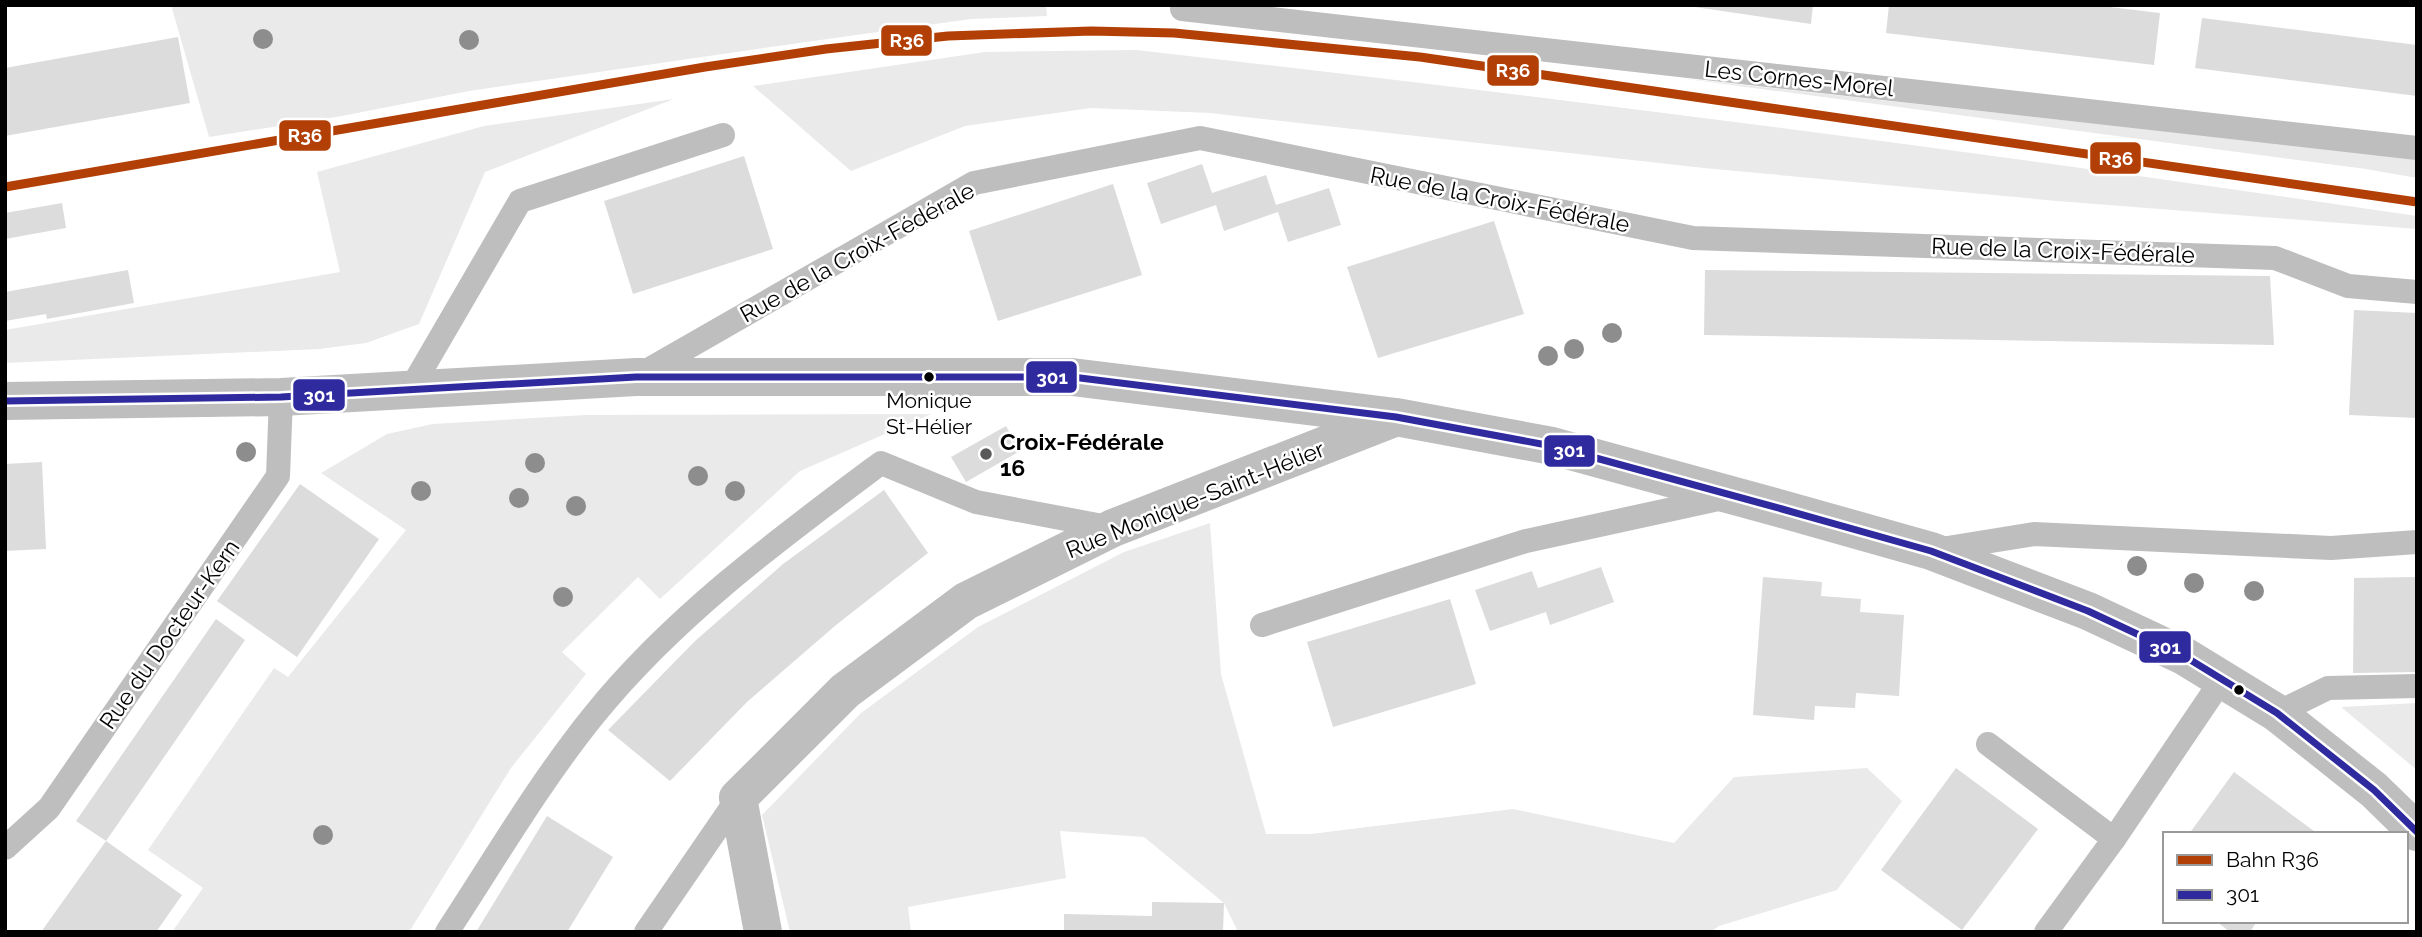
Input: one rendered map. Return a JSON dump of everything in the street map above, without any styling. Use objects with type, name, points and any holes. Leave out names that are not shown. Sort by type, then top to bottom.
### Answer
[{"type":"street","name":"Rue de la Croix-Fédérale","points":[[5,401],[281,397],[636,377],[1072,377],[1396,417],[1552,446],[1734,495],[1931,551],[2088,611],[2223,678],[2277,713],[2374,790],[2417,832]]},
{"type":"street","name":"Rue Monique-Saint-Hélier","points":[[738,798],[845,691],[966,600],[1113,528],[1396,417]]},
{"type":"street","points":[[738,798],[763,932]]},
{"type":"lane","name":"Les Cornes-Morel","points":[[1182,9],[2417,148]]},
{"type":"lane","points":[[410,390],[520,201],[723,135]]},
{"type":"lane","name":"Rue de la Croix-Fédérale","points":[[636,377],[974,183],[1200,138],[1693,238],[2275,257],[2348,286],[2417,292]]},
{"type":"lane","name":"Rue du Docteur-Kern","points":[[5,848],[49,808],[278,477],[281,397]]},
{"type":"lane","points":[[447,932],[594,715],[680,624],[768,547],[881,463],[976,502],[1113,528]]},
{"type":"lane","points":[[1262,625],[1526,541],[1734,495]]},
{"type":"lane","name":"Rue de la Croix-Fédérale","points":[[1931,551],[2034,534],[2331,548],[2417,542]]},
{"type":"lane","points":[[2046,932],[2115,839],[2223,678]]},
{"type":"lane","points":[[2277,713],[2328,688],[2417,686]]},
{"type":"lane","points":[[1987,744],[2115,839]]},
{"type":"lane","points":[[646,932],[738,798]]},
{"type":"shaded area","points":[[171,5],[1046,5],[1047,16],[971,19],[792,44],[469,91],[342,116],[209,137]]},
{"type":"shaded area","points":[[1136,50],[1457,87],[2097,170],[2417,216],[2417,229],[2057,201],[1704,168],[1210,113],[1091,108],[965,126],[851,171],[753,86],[985,52]]},
{"type":"shaded area","points":[[1679,78],[2417,159],[2417,178],[2366,169]]},
{"type":"shaded area","points":[[674,99],[485,172],[419,324],[366,343],[319,349],[5,363],[5,330],[340,272],[317,172],[484,126]]},
{"type":"shaded area","points":[[931,414],[800,471],[660,599],[638,577],[562,652],[586,674],[511,768],[409,932],[172,932],[203,888],[148,850],[274,668],[288,677],[406,530],[321,473],[387,434],[433,424],[585,415]]},
{"type":"shaded area","points":[[1210,523],[1221,674],[1266,834],[1311,834],[1513,809],[1674,843],[1734,777],[1867,768],[1902,801],[1837,890],[1719,926],[1710,932],[1238,932],[1224,903],[1144,837],[1060,831],[1066,878],[908,907],[911,932],[790,932],[762,815],[861,713],[978,627],[1124,552]]},
{"type":"shaded area","points":[[2417,703],[2417,770],[2341,707]]},
{"type":"building","points":[[1681,5],[1813,5],[1811,24]]},
{"type":"building","points":[[1889,5],[2093,5],[2160,13],[2154,65],[1886,33]]},
{"type":"building","points":[[2202,18],[2417,45],[2417,96],[2195,68]]},
{"type":"building","points":[[178,37],[190,103],[5,136],[5,68]]},
{"type":"building","points":[[744,156],[773,249],[633,294],[604,201]]},
{"type":"building","points":[[1202,164],[1212,193],[1266,175],[1276,205],[1329,188],[1341,225],[1288,242],[1278,212],[1224,231],[1216,205],[1161,224],[1147,183]]},
{"type":"building","points":[[1113,184],[1142,275],[998,321],[969,231]]},
{"type":"building","points":[[62,203],[66,228],[5,239],[5,213]]},
{"type":"building","points":[[1494,221],[1524,314],[1378,358],[1347,267]]},
{"type":"building","points":[[128,270],[134,303],[47,319],[46,314],[5,321],[5,292]]},
{"type":"building","points":[[1705,270],[2270,276],[2274,345],[1704,335]]},
{"type":"building","points":[[2354,310],[2417,313],[2417,418],[2349,415]]},
{"type":"building","name":"Croix-Fédérale 16","points":[[1006,426],[1020,451],[966,482],[951,457]]},
{"type":"building","points":[[42,462],[46,549],[5,551],[5,464]]},
{"type":"building","points":[[300,484],[379,539],[297,657],[217,601]]},
{"type":"building","points":[[884,490],[928,553],[836,625],[747,702],[670,781],[608,730],[695,641],[783,564]]},
{"type":"building","points":[[1601,567],[1614,602],[1550,625],[1546,612],[1490,631],[1475,590],[1532,571],[1538,588]]},
{"type":"building","points":[[1763,577],[1822,582],[1821,596],[1861,599],[1860,612],[1904,615],[1899,696],[1856,693],[1855,708],[1815,706],[1814,720],[1753,715]]},
{"type":"building","points":[[2417,577],[2417,672],[2353,673],[2354,578]]},
{"type":"building","points":[[1450,599],[1476,684],[1333,727],[1307,642]]},
{"type":"building","points":[[216,619],[245,640],[106,841],[76,821]]},
{"type":"building","points":[[1956,768],[2038,829],[1962,930],[1881,870]]},
{"type":"building","points":[[2234,772],[2315,832],[2190,832]]},
{"type":"building","points":[[547,816],[613,857],[567,932],[476,932]]},
{"type":"building","points":[[106,841],[182,895],[156,932],[41,932]]},
{"type":"building","points":[[1152,902],[1224,903],[1223,932],[1064,932],[1064,914],[1152,916]]},
{"type":"building","points":[[2219,923],[2256,923],[2250,932],[2230,932]]},
{"type":"rail line","name":"R36","points":[[5,187],[705,67],[826,49],[948,36],[1091,31],[1174,33],[1420,57],[2417,202]]},
{"type":"transit line","name":"301","points":[[5,401],[281,397],[636,377],[1072,377],[1396,417],[1552,446],[1782,509],[1931,551],[2088,611],[2184,656],[2277,713],[2374,790],[2417,832]]},
{"type":"place","name":"Monique St-Hélier","points":[[929,377]]},
{"type":"place","name":"Croix-Fédérale 16","points":[[986,454]]}]
